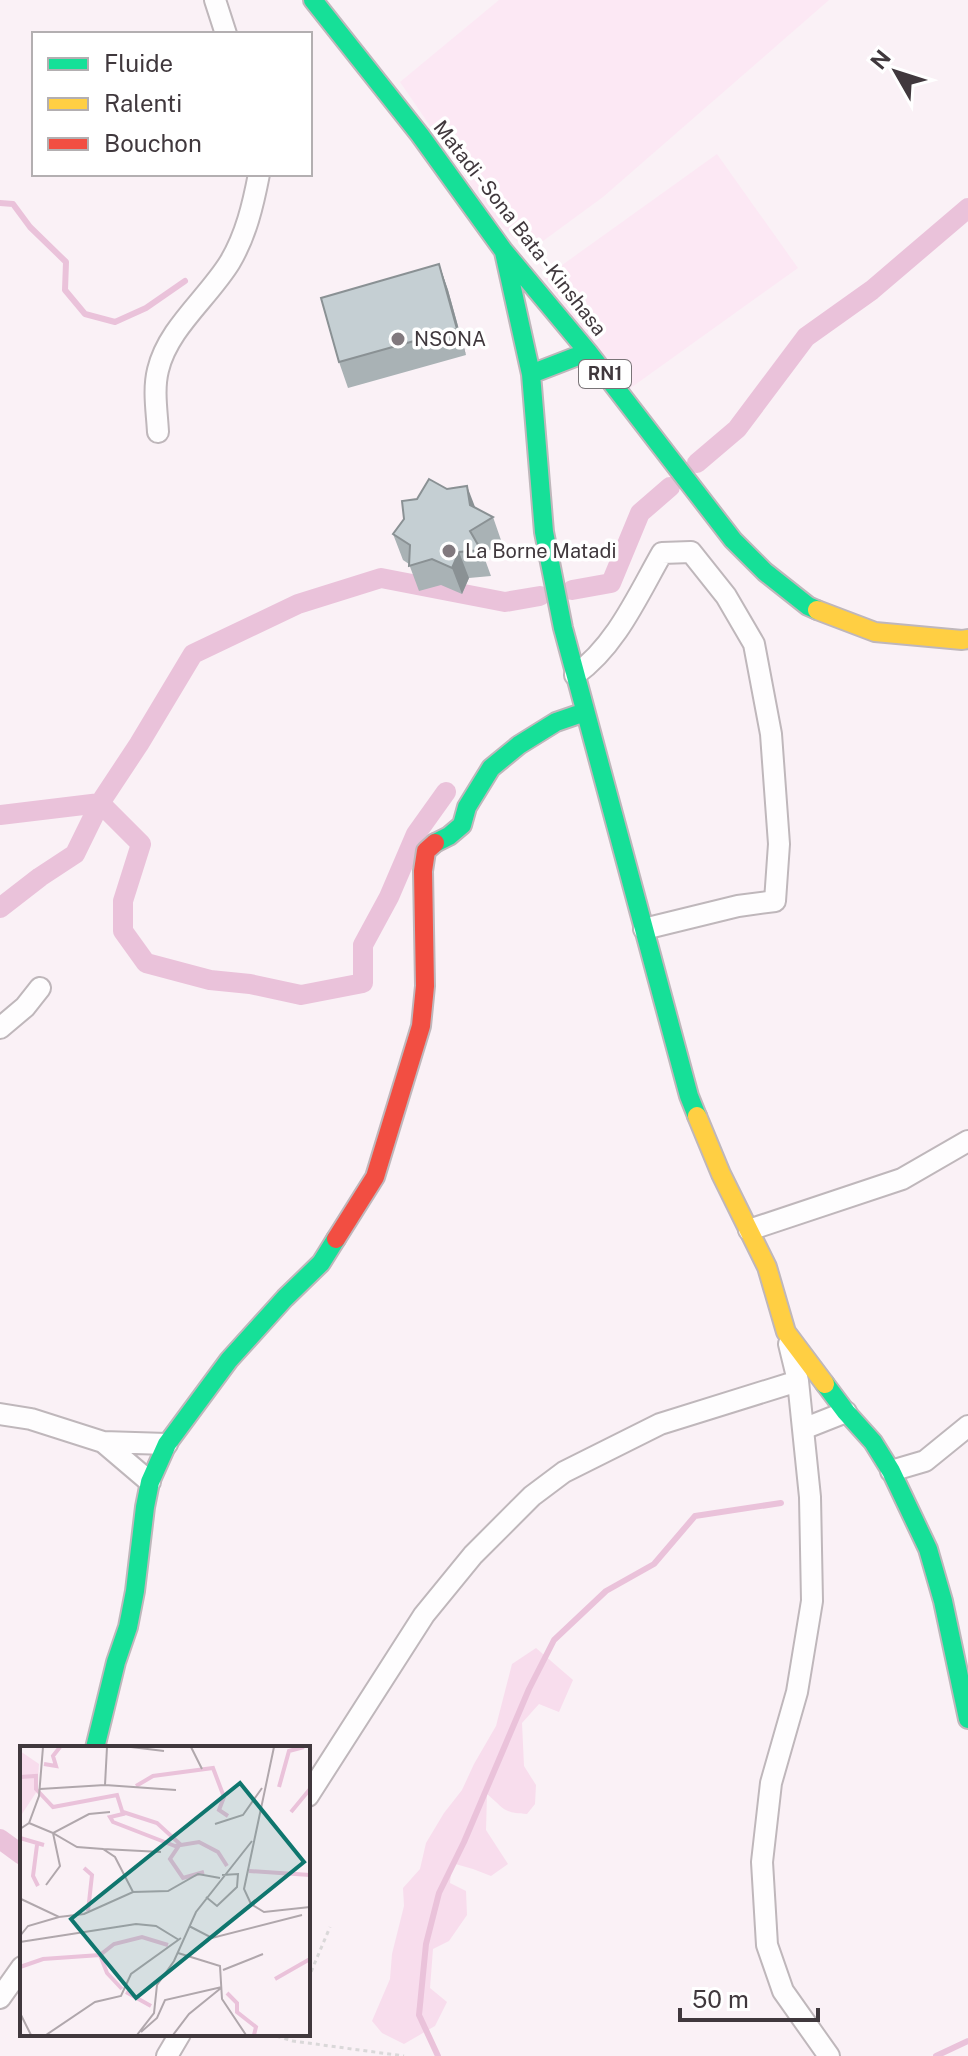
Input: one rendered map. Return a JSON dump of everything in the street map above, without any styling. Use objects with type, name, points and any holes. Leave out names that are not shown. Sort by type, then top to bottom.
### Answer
[{"type":"main road","name":"Matadi - Sona Bata - Kinshasa","points":[[313,0],[420,135],[503,250],[588,352],[733,540],[765,572],[808,606],[875,632],[968,639]]},
{"type":"main road","points":[[503,250],[531,374],[544,532],[563,628],[689,1096],[721,1174],[767,1267],[786,1332],[846,1412],[873,1442],[891,1471],[928,1549],[943,1601],[968,1719]]},
{"type":"main road","points":[[531,374],[588,352]]},
{"type":"main road","points":[[95,1746],[128,1627],[150,1482],[167,1444],[229,1360],[321,1263],[375,1177],[421,1026],[425,986],[423,871],[426,851],[462,825],[467,807],[491,768],[519,745],[556,722],[585,712]]},
{"type":"street","points":[[215,0],[225,32]]},
{"type":"street","points":[[158,432],[155,391],[158,369],[166,347],[229,264],[243,237],[259,176]]},
{"type":"street","points":[[575,675],[592,663],[623,620],[662,553],[691,552],[726,596],[754,644],[771,734],[779,844],[775,901],[738,906],[644,929]]},
{"type":"street","points":[[0,1028],[25,1007],[40,988]]},
{"type":"street","points":[[749,1230],[902,1179],[968,1141]]},
{"type":"street","points":[[786,1332],[798,1381],[810,1497],[812,1601],[797,1692],[771,1783],[762,1862],[767,1945],[783,1991],[829,2056]]},
{"type":"street","points":[[310,1793],[424,1615],[473,1555],[532,1496],[564,1472],[660,1424],[798,1381]]},
{"type":"street","points":[[803,1429],[846,1412]]},
{"type":"street","points":[[0,1414],[31,1419],[103,1442],[167,1444]]},
{"type":"street","points":[[891,1471],[925,1461],[968,1426]]},
{"type":"street","points":[[103,1442],[150,1482]]},
{"type":"street","points":[[0,1998],[20,1970]]},
{"type":"street","points":[[167,2056],[179,2036]]},
{"type":"path","points":[[310,1974],[330,1927]]},
{"type":"path","points":[[276,2036],[404,2056]]},
{"type":"path","points":[[293,2041],[294,2036]]},
{"type":"shaded area","points":[[499,0],[829,0],[603,197],[528,252],[493,218],[400,82]]},
{"type":"shaded area","points":[[717,154],[798,268],[625,392],[544,278]]},
{"type":"shaded area","points":[[536,1648],[573,1680],[559,1712],[539,1704],[522,1723],[524,1766],[536,1785],[535,1804],[527,1814],[513,1812],[504,1809],[487,1794],[486,1830],[508,1864],[491,1876],[452,1863],[450,1883],[466,1891],[467,1915],[449,1941],[433,1949],[430,1988],[447,2002],[435,2026],[404,2044],[382,2033],[372,2021],[390,1979],[392,1954],[404,1906],[403,1888],[420,1869],[426,1843],[462,1790],[496,1726],[512,1664]]},
{"type":"building","points":[[439,264],[457,329],[339,362],[321,298]]},
{"type":"building","points":[[429,479],[447,489],[467,486],[470,505],[493,517],[470,531],[481,550],[459,552],[452,568],[432,559],[409,566],[410,545],[393,534],[404,519],[402,501],[417,499]]},
{"type":"waterway","points":[[0,203],[13,204],[30,227],[66,262],[65,290],[85,314],[115,322],[146,308],[185,281]]},
{"type":"waterway","points":[[697,463],[737,429],[806,337],[872,290],[968,208]]},
{"type":"waterway","points":[[572,590],[611,583],[640,513],[670,487]]},
{"type":"waterway","points":[[0,908],[75,854],[100,803],[193,654],[298,604],[381,578],[505,602],[540,596]]},
{"type":"waterway","points":[[0,815],[100,803],[141,844],[123,901],[123,931],[146,963],[210,980],[250,984],[301,995],[363,983],[363,945],[389,897],[416,834],[446,792]]},
{"type":"waterway","points":[[438,2056],[419,2015],[426,1944],[439,1893],[529,1689],[554,1640],[606,1591],[654,1564],[695,1516],[781,1503]]},
{"type":"waterway","points":[[0,1839],[20,1854]]},
{"type":"waterway","points":[[936,2056],[968,2041]]},
{"type":"traffic: fast","points":[[313,0],[420,135],[503,250],[588,352],[733,540],[765,572],[817,610]]},
{"type":"traffic: fast","points":[[504,252],[531,374],[544,532],[563,628],[689,1096],[697,1116]]},
{"type":"traffic: fast","points":[[531,374],[588,352]]},
{"type":"traffic: fast","points":[[435,843],[462,825],[467,807],[491,768],[519,745],[556,722],[585,712]]},
{"type":"traffic: fast","points":[[95,1746],[128,1627],[150,1482],[167,1444],[229,1360],[321,1263],[336,1239]]},
{"type":"traffic: fast","points":[[825,1384],[873,1442],[891,1471],[928,1549],[943,1601],[968,1719]]},
{"type":"traffic: slow","points":[[817,610],[875,632],[968,639]]},
{"type":"traffic: slow","points":[[697,1116],[721,1174],[767,1267],[786,1332],[825,1384]]},
{"type":"traffic: jam","points":[[336,1239],[375,1177],[421,1026],[425,986],[423,871],[426,851],[435,843]]},
{"type":"place","name":"NSONA","points":[[398,339]]},
{"type":"place","name":"La Borne Matadi","points":[[449,551]]}]
